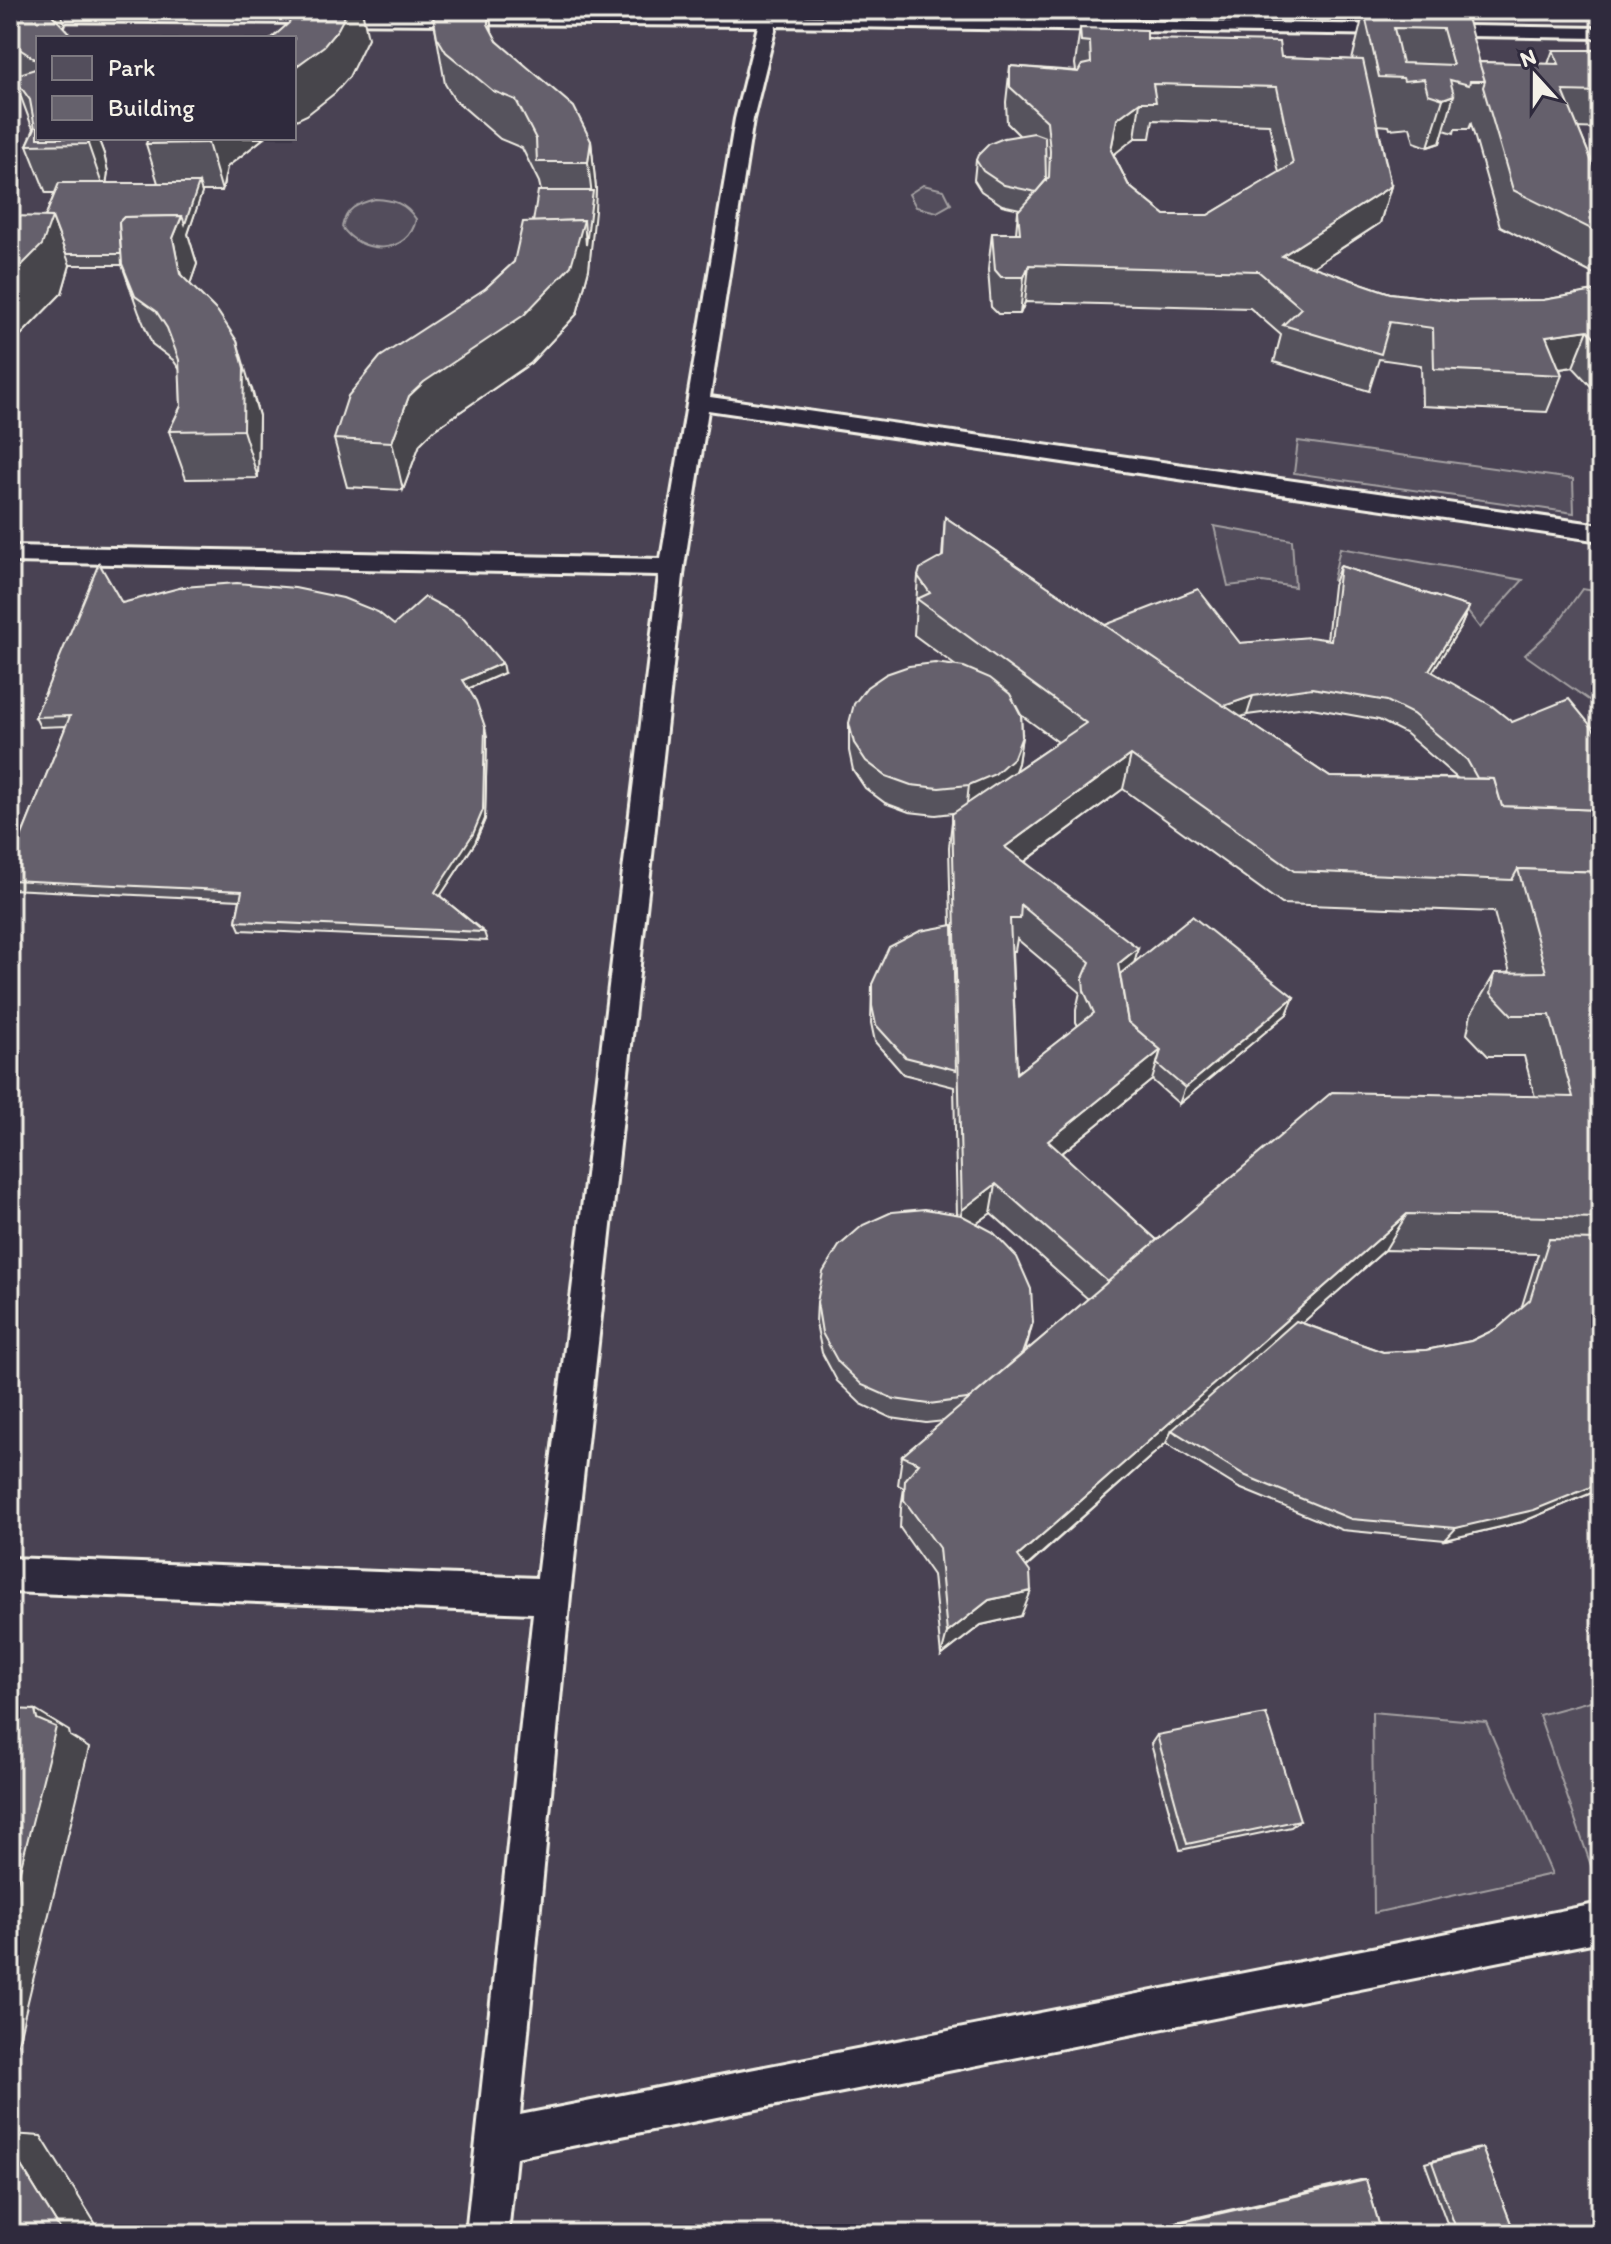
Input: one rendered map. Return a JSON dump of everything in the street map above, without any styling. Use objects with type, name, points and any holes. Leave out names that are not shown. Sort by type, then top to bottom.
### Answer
[{"type":"lane","points":[[10,16],[367,13],[772,15],[1601,33]]},
{"type":"lane","points":[[487,2234],[552,1596],[672,567],[744,119],[772,15]]},
{"type":"lane","points":[[699,402],[1601,533]]},
{"type":"lane","points":[[10,554],[672,567]]},
{"type":"lane","points":[[10,1575],[552,1596]]},
{"type":"lane","points":[[496,2140],[1601,1922]]},
{"type":"shaded area","points":[[10,10],[1601,10],[1601,2234],[10,2234]]},
{"type":"green space","points":[[923,185],[944,190],[951,204],[937,212],[916,207],[909,194]]},
{"type":"green space","points":[[375,199],[398,203],[416,219],[412,231],[404,240],[394,245],[371,247],[360,243],[342,227],[346,215],[353,208]]},
{"type":"green space","points":[[1298,441],[1573,479],[1574,513],[1294,473]]},
{"type":"green space","points":[[1214,526],[1292,540],[1295,587],[1263,582],[1228,586]]},
{"type":"green space","points":[[1340,548],[1523,580],[1480,628],[1464,607],[1333,580]]},
{"type":"green space","points":[[1582,589],[1601,592],[1601,702],[1596,705],[1525,655],[1554,628]]},
{"type":"green space","points":[[1601,1698],[1601,1875],[1595,1877],[1539,1715]]},
{"type":"green space","points":[[1372,1712],[1486,1722],[1552,1874],[1374,1913]]},
{"type":"building","points":[[10,10],[52,10],[53,16],[72,36],[36,36],[36,62],[10,43]]},
{"type":"building","points":[[295,10],[348,10],[324,46],[296,67],[296,36],[274,36],[289,23]]},
{"type":"building","points":[[432,10],[488,10],[488,24],[497,41],[574,107],[591,141],[588,162],[537,162],[536,139],[516,100],[493,91],[446,52],[437,37]]},
{"type":"building","points":[[1364,11],[1432,17],[1431,12],[1466,14],[1485,81],[1470,81],[1469,85],[1450,80],[1454,95],[1443,99],[1428,94],[1424,79],[1404,81],[1403,78],[1379,77]],"holes":[[[1394,28],[1443,29],[1453,65],[1402,63]]]},
{"type":"building","points":[[1080,28],[1147,30],[1147,39],[1279,42],[1281,57],[1363,60],[1391,186],[1282,256],[1390,293],[1456,301],[1543,300],[1601,290],[1601,344],[1588,330],[1546,336],[1562,375],[1434,369],[1433,328],[1390,322],[1381,354],[1283,325],[1301,308],[1258,271],[1029,265],[1024,277],[1001,277],[995,270],[992,233],[1020,233],[1018,211],[1049,177],[1047,121],[1010,87],[1010,66],[1078,72],[1082,65],[1091,63],[1090,42],[1081,41]],"holes":[[[1153,84],[1277,87],[1293,164],[1208,215],[1165,215],[1129,186],[1111,150],[1117,119],[1140,102],[1156,102]]]},
{"type":"building","points":[[1553,50],[1601,50],[1601,92],[1563,91],[1595,169],[1601,172],[1601,234],[1513,190],[1483,87],[1485,81],[1479,62],[1559,64]]},
{"type":"building","points":[[36,69],[36,140],[89,140],[88,144],[27,145],[35,128],[30,100],[13,76]]},
{"type":"building","points":[[1034,133],[1045,137],[1046,180],[1036,192],[1004,185],[983,171],[976,160],[989,144]]},
{"type":"building","points":[[147,140],[209,140],[208,143],[146,144]]},
{"type":"building","points":[[59,183],[199,183],[185,224],[182,216],[124,217],[119,222],[121,254],[66,254],[52,217],[45,217]]},
{"type":"building","points":[[538,191],[593,191],[586,245],[584,220],[533,222]]},
{"type":"building","points":[[10,216],[52,217],[42,245],[10,277]]},
{"type":"building","points":[[182,216],[173,238],[180,274],[218,312],[237,341],[244,368],[243,430],[169,431],[181,406],[179,360],[167,328],[156,311],[135,296],[122,264],[119,222],[124,217]]},
{"type":"building","points":[[584,220],[571,266],[524,315],[424,382],[409,396],[392,442],[334,439],[348,396],[380,357],[486,288],[514,262],[523,222]]},
{"type":"building","points":[[945,517],[1330,777],[1494,779],[1502,806],[1601,810],[1601,872],[1518,869],[1512,880],[1294,871],[1131,755],[1005,847],[1138,948],[1118,964],[1128,1022],[1161,1050],[1048,1141],[1157,1240],[1108,1282],[996,1184],[962,1210],[952,814],[1086,723],[917,599],[930,593],[918,576],[920,569],[943,556]],"holes":[[[1021,905],[1090,962],[1083,978],[1084,991],[1094,1013],[1017,1073],[1010,919],[1020,919]]]},
{"type":"building","points":[[99,563],[122,603],[183,587],[237,583],[295,588],[343,598],[378,612],[394,625],[425,597],[464,618],[502,663],[463,680],[476,701],[485,727],[483,810],[473,834],[435,892],[484,932],[236,921],[242,891],[10,880],[10,865],[70,716],[35,717]]},
{"type":"building","points":[[1340,566],[1469,607],[1429,670],[1492,706],[1512,722],[1569,699],[1601,738],[1601,810],[1502,806],[1494,779],[1477,778],[1467,760],[1413,714],[1387,701],[1312,688],[1253,696],[1224,706],[1105,625],[1198,589],[1240,643],[1310,637],[1331,640]]},
{"type":"building","points":[[935,663],[964,667],[990,678],[1010,694],[1021,715],[1022,736],[1014,757],[995,774],[969,785],[939,788],[911,785],[886,776],[866,761],[854,743],[849,723],[854,704],[867,687],[886,674],[909,666]]},
{"type":"building","points":[[1518,869],[1601,872],[1601,1218],[1407,1214],[1018,1556],[1030,1572],[1031,1591],[989,1600],[947,1633],[939,1548],[904,1500],[905,1480],[919,1463],[902,1456],[1332,1092],[1573,1097],[1550,1015],[1512,1015],[1491,993],[1495,973],[1546,972]]},
{"type":"building","points":[[1192,916],[1294,997],[1185,1088],[1157,1064],[1161,1050],[1128,1022],[1120,974]]},
{"type":"building","points":[[953,925],[956,1070],[905,1057],[876,1025],[872,1006],[872,984],[889,947],[920,931]]},
{"type":"building","points":[[925,1209],[961,1215],[993,1232],[1017,1257],[1031,1289],[1033,1322],[1022,1354],[974,1395],[967,1399],[929,1404],[894,1399],[862,1385],[838,1362],[822,1333],[817,1302],[823,1272],[839,1246],[863,1225],[892,1212]]},
{"type":"building","points":[[1549,1239],[1601,1240],[1601,1483],[1534,1510],[1456,1528],[1351,1519],[1246,1476],[1172,1430],[1296,1321],[1383,1352],[1426,1350],[1471,1341],[1498,1328],[1530,1300]]},
{"type":"building","points":[[10,1709],[35,1710],[37,1719],[56,1727],[10,1910]]},
{"type":"building","points":[[1266,1714],[1300,1820],[1187,1844],[1157,1735]]},
{"type":"building","points":[[10,2148],[63,2234],[10,2234]]},
{"type":"building","points":[[1482,2148],[1515,2234],[1458,2234],[1432,2162]]},
{"type":"building","points":[[1366,2180],[1382,2234],[1130,2234]]}]
